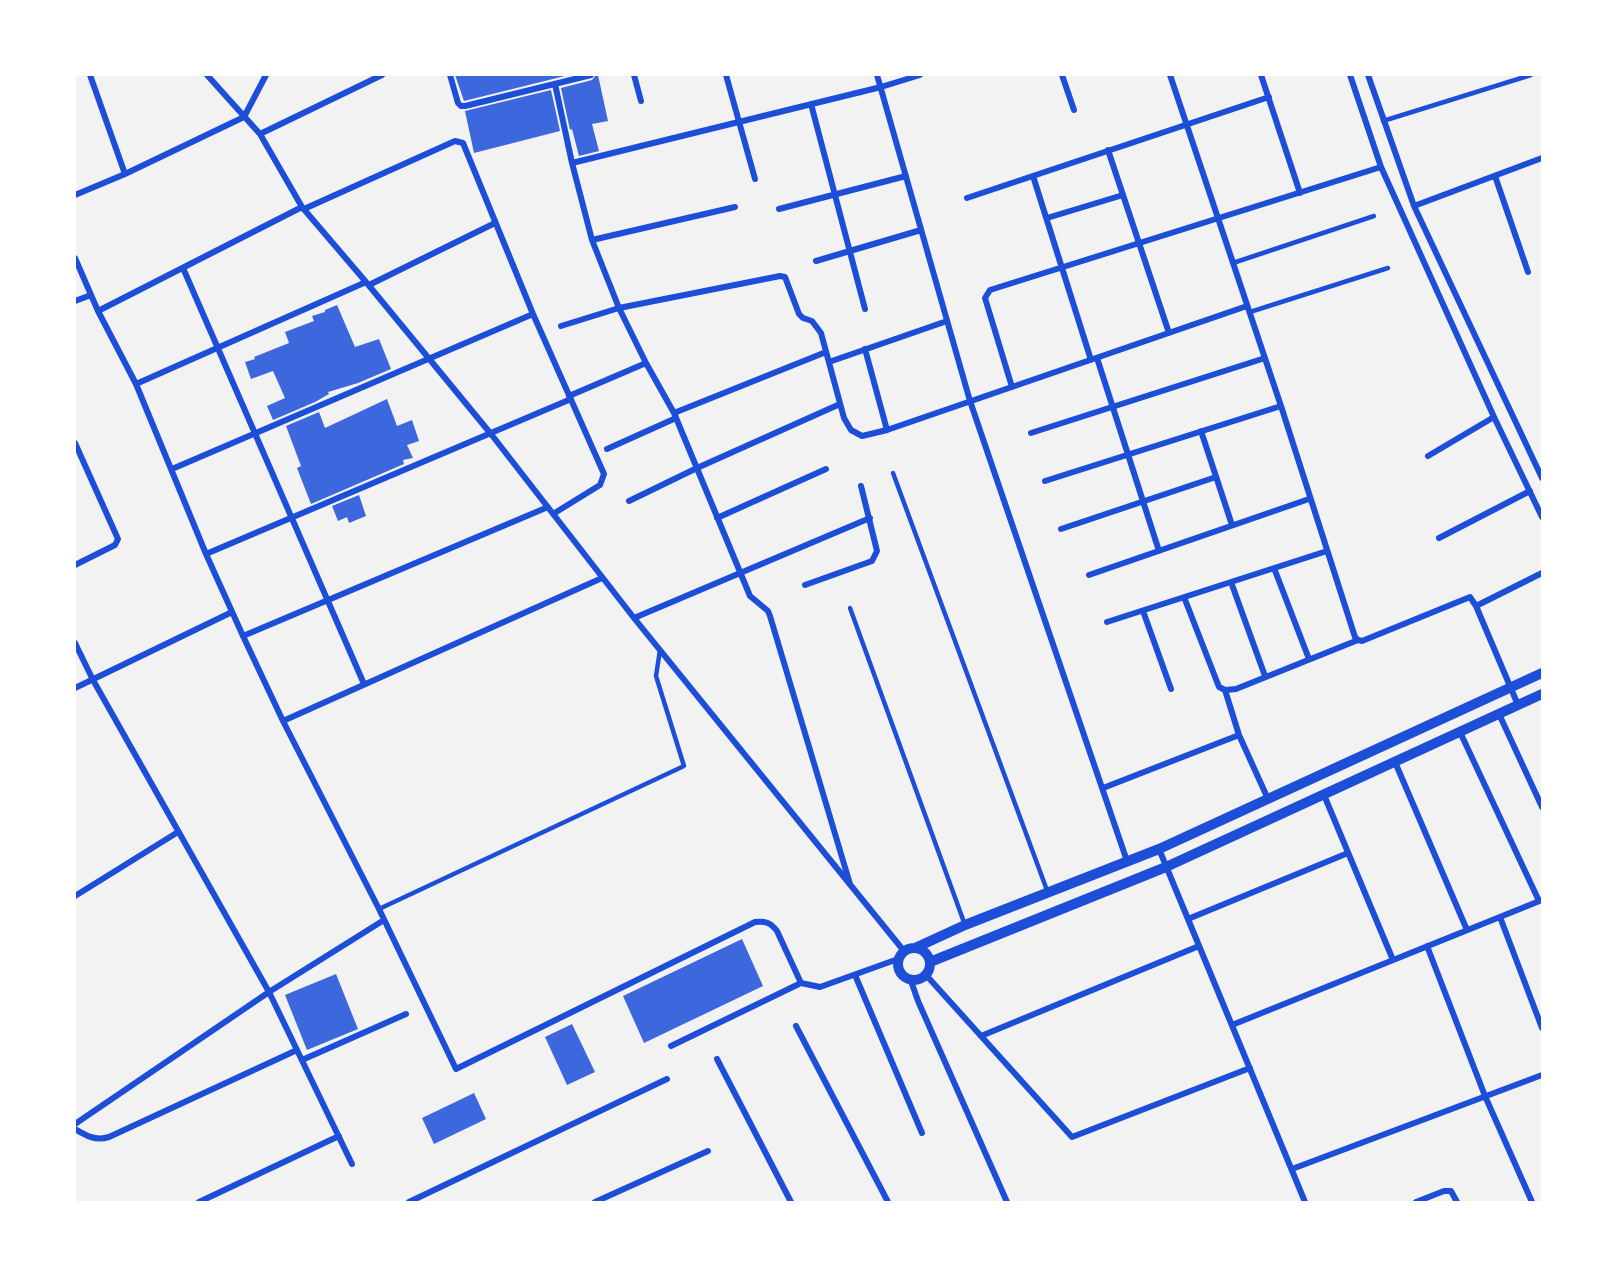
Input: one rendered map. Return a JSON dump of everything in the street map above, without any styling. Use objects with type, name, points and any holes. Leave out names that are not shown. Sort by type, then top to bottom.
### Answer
[{"type":"street","points":[[90,75],[125,174]]},
{"type":"street","points":[[207,75],[260,134],[303,208],[491,435],[634,618],[906,953],[927,954],[930,969],[926,975],[916,981],[904,978],[897,966],[906,953]]},
{"type":"street","points":[[75,195],[125,174],[244,117],[266,75]]},
{"type":"street","points":[[260,134],[382,75]]},
{"type":"street","points":[[450,75],[461,106],[591,75]]},
{"type":"street","points":[[634,75],[641,101]]},
{"type":"street","points":[[726,75],[755,179]]},
{"type":"street","points":[[878,75],[970,401],[1127,861]]},
{"type":"street","points":[[572,163],[881,87],[920,75]]},
{"type":"street","points":[[1062,75],[1074,110]]},
{"type":"street","points":[[1170,75],[1358,640]]},
{"type":"street","points":[[1261,75],[1300,193]]},
{"type":"street","points":[[1350,75],[1381,167],[1494,417],[1542,517]]},
{"type":"street","points":[[1368,75],[1414,206],[1542,478]]},
{"type":"street","points":[[555,84],[592,240],[619,308],[675,416],[750,596],[768,611],[850,884]]},
{"type":"street","points":[[967,198],[1269,97]]},
{"type":"street","points":[[811,104],[865,309]]},
{"type":"street","points":[[98,311],[303,208],[458,140],[463,143],[533,315],[602,468],[603,481],[600,485],[553,514]]},
{"type":"street","points":[[1108,150],[1169,333]]},
{"type":"street","points":[[1414,206],[1542,158]]},
{"type":"street","points":[[1012,387],[985,298],[990,290],[1381,167]]},
{"type":"street","points":[[779,209],[906,176]]},
{"type":"street","points":[[1033,176],[1062,267],[1113,407],[1158,551]]},
{"type":"street","points":[[1495,176],[1528,272]]},
{"type":"street","points":[[1047,218],[1123,195]]},
{"type":"street","points":[[592,240],[735,207]]},
{"type":"street","points":[[136,384],[367,283],[495,223]]},
{"type":"street","points":[[816,261],[921,230]]},
{"type":"street","points":[[75,258],[98,311],[136,384],[206,554],[243,636],[456,1069],[754,922],[764,921],[777,931],[801,983]]},
{"type":"street","points":[[183,268],[364,684]]},
{"type":"street","points":[[561,326],[619,308],[780,276],[785,277],[799,314],[817,326],[844,418],[856,434],[862,436],[887,430],[1169,333],[1249,309]]},
{"type":"street","points":[[75,302],[91,295]]},
{"type":"street","points":[[172,469],[533,315]]},
{"type":"street","points":[[829,362],[947,321]]},
{"type":"street","points":[[865,349],[887,430]]},
{"type":"street","points":[[607,449],[675,416],[826,352]]},
{"type":"street","points":[[1031,433],[1265,358]]},
{"type":"street","points":[[206,554],[491,435],[646,363]]},
{"type":"street","points":[[629,501],[840,404]]},
{"type":"street","points":[[1045,481],[1281,406]]},
{"type":"street","points":[[1428,456],[1494,417]]},
{"type":"street","points":[[1201,431],[1232,525]]},
{"type":"street","points":[[75,443],[118,539],[115,545],[75,565]]},
{"type":"street","points":[[75,464],[83,460]]},
{"type":"street","points":[[717,518],[826,469]]},
{"type":"street","points":[[1061,529],[1216,477]]},
{"type":"street","points":[[805,585],[872,561],[877,551],[861,486]]},
{"type":"street","points":[[1439,538],[1530,491]]},
{"type":"street","points":[[1089,575],[1310,498]]},
{"type":"street","points":[[243,636],[548,507]]},
{"type":"street","points":[[634,618],[870,518]]},
{"type":"street","points":[[1107,622],[1327,551]]},
{"type":"street","points":[[1274,568],[1309,659]]},
{"type":"street","points":[[1476,606],[1542,573]]},
{"type":"street","points":[[283,721],[602,578]]},
{"type":"street","points":[[1231,582],[1265,676]]},
{"type":"street","points":[[1184,597],[1219,687],[1225,690],[1236,689],[1470,597],[1476,606],[1518,705]]},
{"type":"street","points":[[1143,610],[1171,689]]},
{"type":"street","points":[[75,688],[232,612]]},
{"type":"street","points":[[75,643],[93,680],[268,992],[352,1164]]},
{"type":"street","points":[[672,1046],[801,983],[820,987],[855,975],[965,926],[1159,849],[1542,673]]},
{"type":"street","points":[[1225,690],[1239,735],[1276,816]]},
{"type":"street","points":[[930,962],[1166,867],[1542,694]]},
{"type":"street","points":[[1499,714],[1542,807]]},
{"type":"street","points":[[1232,1025],[1541,900],[1460,732]]},
{"type":"street","points":[[1103,788],[1239,735]]},
{"type":"street","points":[[1395,762],[1467,930]]},
{"type":"street","points":[[1324,795],[1393,960]]},
{"type":"street","points":[[75,896],[178,832]]},
{"type":"street","points":[[1159,849],[1305,1202]]},
{"type":"street","points":[[1188,919],[1348,853]]},
{"type":"street","points":[[1500,917],[1542,1028]]},
{"type":"street","points":[[75,1124],[268,992],[384,920]]},
{"type":"street","points":[[981,1036],[1199,946]]},
{"type":"street","points":[[1427,946],[1485,1096],[1532,1202]]},
{"type":"street","points":[[855,975],[922,1133]]},
{"type":"street","points":[[926,975],[1072,1137],[1250,1068]]},
{"type":"street","points":[[911,981],[1007,1202]]},
{"type":"street","points":[[302,1060],[405,1014]]},
{"type":"street","points":[[796,1026],[888,1202]]},
{"type":"street","points":[[75,1130],[93,1139],[109,1137],[297,1050]]},
{"type":"street","points":[[717,1059],[791,1202]]},
{"type":"street","points":[[1292,1169],[1542,1075]]},
{"type":"street","points":[[410,1202],[667,1079]]},
{"type":"street","points":[[199,1202],[339,1136]]},
{"type":"street","points":[[595,1202],[708,1151]]},
{"type":"street","points":[[1416,1202],[1444,1191],[1451,1191],[1457,1202]]},
{"type":"lane","points":[[1383,120],[1531,75]]},
{"type":"lane","points":[[1233,263],[1374,216]]},
{"type":"lane","points":[[1249,309],[1388,268]]},
{"type":"lane","points":[[893,473],[1048,892]]},
{"type":"lane","points":[[850,608],[965,926]]},
{"type":"lane","points":[[379,909],[684,766],[656,676],[660,650]]},
{"type":"building","points":[[455,75],[569,75],[464,101]]},
{"type":"building","points":[[598,75],[608,121],[592,124],[599,151],[579,156],[572,129],[570,130],[561,88],[592,80]]},
{"type":"building","points":[[551,90],[560,131],[474,153],[465,111]]},
{"type":"building","points":[[337,305],[355,347],[379,339],[391,369],[358,383],[328,392],[329,394],[315,402],[273,420],[267,406],[285,398],[273,371],[251,379],[245,362],[289,343],[285,332],[314,321],[312,316]]},
{"type":"building","points":[[387,399],[397,426],[412,420],[419,441],[407,445],[413,458],[403,460],[404,464],[311,504],[297,468],[301,466],[286,426],[319,412],[325,428]]},
{"type":"building","points":[[359,495],[366,516],[349,523],[347,517],[338,521],[332,506]]},
{"type":"building","points":[[742,939],[763,986],[644,1043],[623,996]]},
{"type":"building","points":[[336,974],[358,1029],[307,1050],[285,995]]},
{"type":"building","points":[[572,1024],[595,1072],[567,1085],[545,1037]]},
{"type":"building","points":[[474,1093],[486,1119],[434,1144],[422,1118]]}]
